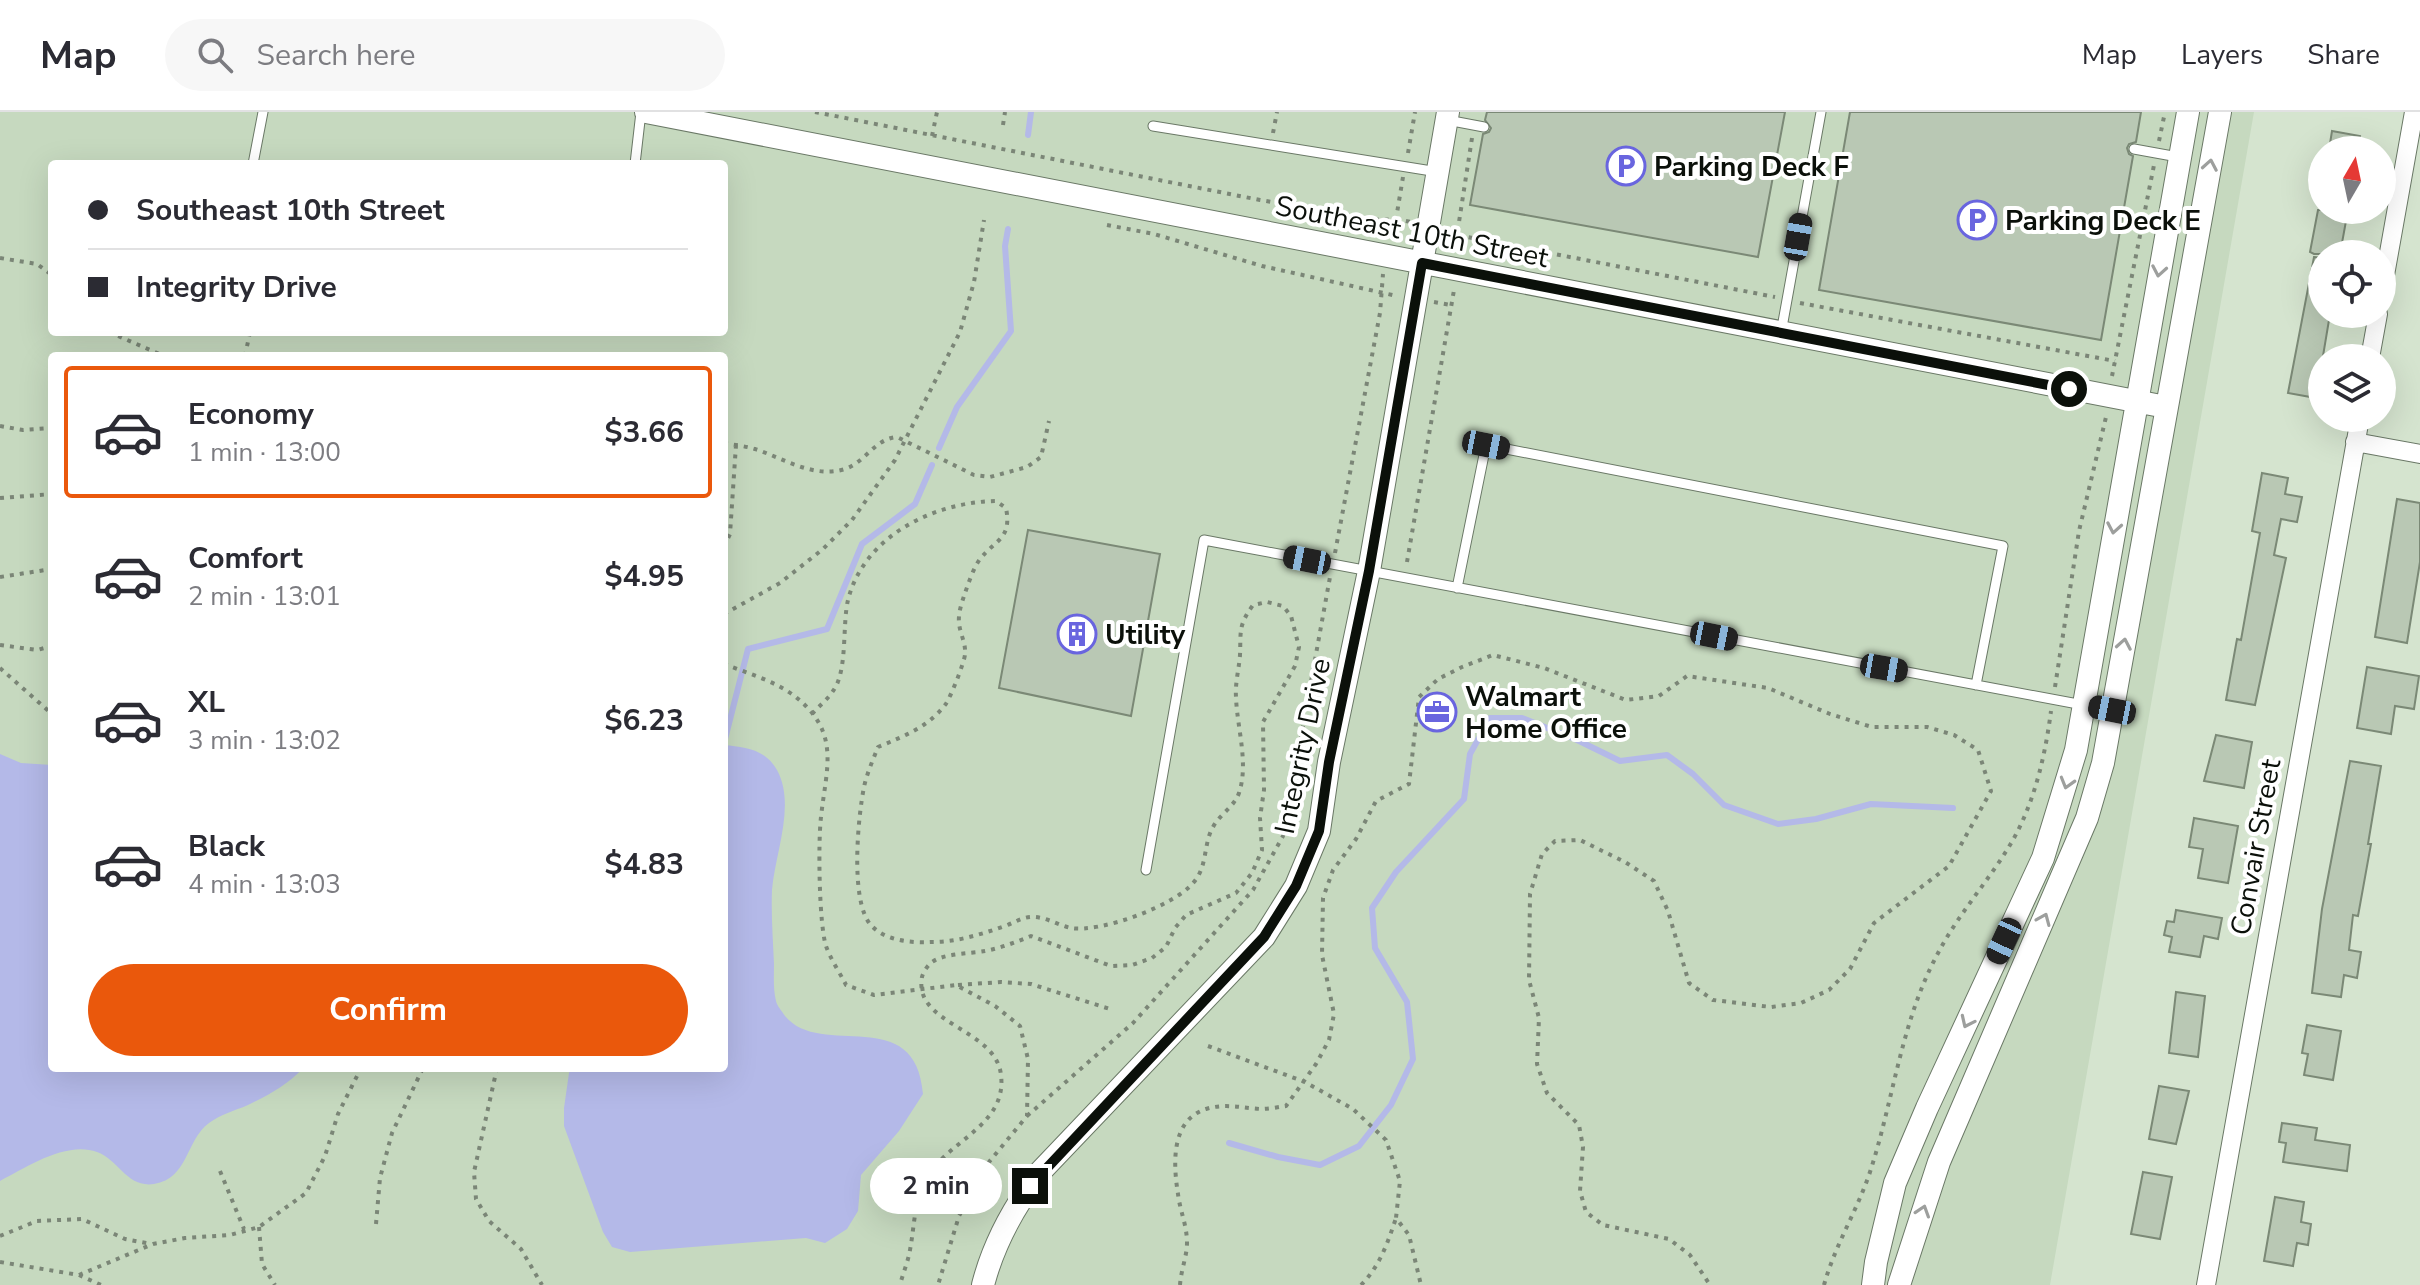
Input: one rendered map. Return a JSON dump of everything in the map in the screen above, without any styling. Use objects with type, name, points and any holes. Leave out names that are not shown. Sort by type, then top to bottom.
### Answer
[{"type":"street","name":"Southeast 10th Street","points":[[644,112],[2166,407]]},
{"type":"street","points":[[1873,1285],[1895,1183],[2043,858],[2076,750],[2188,112]]},
{"type":"street","points":[[1899,1285],[1939,1162],[2087,818],[2103,763],[2220,112]]},
{"type":"street","points":[[2396,241],[2411,186],[2414,112]]},
{"type":"street","name":"Integrity Drive","points":[[983,1285],[987,1268],[1012,1213],[1041,1171],[1264,937],[1296,886],[1319,831],[1329,762],[1369,571],[1448,116]]},
{"type":"street","name":"Convair Street","points":[[2206,1285],[2357,432]]},
{"type":"street","points":[[2355,442],[2420,454]]},
{"type":"lane","points":[[254,160],[263,112]]},
{"type":"lane","points":[[636,160],[644,112]]},
{"type":"lane","points":[[1781,333],[1821,112]]},
{"type":"lane","points":[[1448,116],[1479,126]]},
{"type":"lane","points":[[1153,126],[1438,172]]},
{"type":"lane","points":[[2134,149],[2180,157]]},
{"type":"lane","points":[[1457,588],[1486,445],[2003,546],[1976,685]]},
{"type":"lane","points":[[1146,870],[1204,540],[2112,710]]},
{"type":"path","points":[[815,112],[1260,200],[1380,220],[1410,221]]},
{"type":"path","points":[[932,136],[937,112]]},
{"type":"path","points":[[1003,125],[1005,112]]},
{"type":"path","points":[[1271,145],[1277,112]]},
{"type":"path","points":[[1390,237],[1415,112]]},
{"type":"path","points":[[2113,373],[2165,112]]},
{"type":"path","points":[[1462,249],[1457,235],[1479,126]]},
{"type":"path","points":[[728,612],[780,583],[823,549],[852,520],[895,460],[960,332],[974,282],[984,220]]},
{"type":"path","points":[[1108,225],[1154,234],[1262,266],[1397,295]]},
{"type":"path","points":[[1444,227],[1457,235],[1765,295]]},
{"type":"path","points":[[0,258],[37,264],[48,272]]},
{"type":"path","points":[[938,1285],[959,1216],[989,1162],[1027,1116],[1133,1023],[1253,890],[1283,836],[1380,313],[1382,282]]},
{"type":"path","points":[[1407,562],[1455,288]]},
{"type":"path","points":[[1440,304],[1451,305]]},
{"type":"path","points":[[1808,304],[2115,361]]},
{"type":"path","points":[[118,336],[155,352]]},
{"type":"path","points":[[728,444],[759,450],[803,467],[835,471],[854,465],[886,438],[897,437],[974,475],[990,477],[1027,467],[1041,457],[1049,421]]},
{"type":"path","points":[[1824,1285],[1831,1260],[1869,1177],[1916,1001],[1936,955],[2012,843],[2030,799],[2045,752],[2079,531],[2105,421]]},
{"type":"path","points":[[0,426],[23,430],[48,428]]},
{"type":"path","points":[[728,538],[736,445]]},
{"type":"path","points":[[0,498],[48,494]]},
{"type":"path","points":[[812,714],[835,690],[840,673],[848,601],[853,584],[871,553],[884,539],[929,514],[959,505],[996,501],[1006,508],[1008,520],[1005,534],[977,566],[963,599],[959,623],[966,656],[952,695],[923,727],[910,736],[878,747],[864,784],[857,854],[863,910],[870,924],[882,932],[898,940],[915,942],[963,939],[1033,916],[1071,928],[1117,922],[1180,895],[1194,883],[1204,864],[1213,826],[1239,795],[1241,748],[1235,694],[1241,621],[1253,605],[1267,602],[1283,606],[1291,616],[1299,647],[1295,666],[1263,722],[1262,850],[1252,873],[1236,893],[1186,915],[1175,928],[1166,947],[1152,958],[1132,965],[1111,966],[1031,936],[1008,945],[943,957],[929,963],[922,977],[929,1005],[987,1046],[999,1061],[1002,1079],[991,1114],[931,1170],[921,1189],[900,1285]]},
{"type":"path","points":[[0,577],[48,570]]},
{"type":"path","points":[[0,645],[37,650],[48,647]]},
{"type":"path","points":[[1180,1285],[1181,1265],[1187,1245],[1186,1223],[1177,1192],[1179,1132],[1192,1115],[1206,1109],[1223,1105],[1263,1109],[1286,1106],[1305,1082],[1329,1040],[1334,1014],[1322,955],[1323,898],[1333,870],[1356,839],[1376,801],[1409,784],[1419,697],[1438,679],[1493,655],[1544,668],[1626,700],[1659,696],[1687,676],[1768,688],[1830,714],[1872,727],[1927,727],[1954,735],[1978,750],[1988,776],[1991,791],[1949,866],[1874,923],[1850,969],[1829,990],[1801,1003],[1771,1007],[1713,1000],[1689,983],[1668,911],[1654,881],[1625,862],[1580,840],[1555,841],[1542,854],[1530,894],[1529,980],[1539,1018],[1537,1064],[1547,1093],[1579,1125],[1583,1147],[1580,1191],[1586,1212],[1603,1225],[1669,1239],[1690,1255],[1710,1285]]},
{"type":"path","points":[[728,666],[795,696],[823,730],[829,763],[820,819],[822,908],[826,945],[846,985],[874,995],[956,985],[1031,984],[1113,1010]]},
{"type":"path","points":[[0,668],[48,710]]},
{"type":"path","points":[[956,985],[995,1006],[1020,1026],[1028,1059],[1027,1116]]},
{"type":"path","points":[[1208,1046],[1305,1082],[1353,1109],[1386,1140],[1400,1181],[1396,1218],[1386,1248],[1361,1285]]},
{"type":"path","points":[[79,1275],[153,1244],[230,1235],[259,1227],[306,1193],[325,1156],[338,1114],[359,1072]]},
{"type":"path","points":[[376,1224],[380,1178],[392,1133],[421,1072]]},
{"type":"path","points":[[496,1072],[474,1172],[476,1199],[489,1221],[521,1249],[542,1285]]},
{"type":"path","points":[[220,1171],[244,1229]]},
{"type":"path","points":[[1396,1218],[1409,1235],[1421,1285]]},
{"type":"path","points":[[0,1236],[37,1221],[82,1219],[125,1239],[153,1244]]},
{"type":"path","points":[[259,1227],[262,1264],[275,1285]]},
{"type":"path","points":[[0,1262],[79,1275],[101,1285]]},
{"type":"shaded area","name":"Walmart Home Office","points":[[0,112],[2254,112],[2050,1285],[0,1285]]},
{"type":"water","points":[[728,746],[760,753],[777,770],[785,798],[772,899],[777,1005],[785,1016],[801,1028],[821,1034],[886,1040],[904,1049],[917,1066],[923,1094],[899,1131],[861,1175],[858,1211],[847,1229],[825,1243],[806,1238],[630,1252],[612,1247],[603,1232],[564,1126],[569,1073],[728,1072]]},
{"type":"water","points":[[0,754],[21,763],[48,765],[48,1072],[299,1072],[270,1094],[209,1123],[195,1139],[180,1167],[165,1180],[154,1184],[137,1182],[97,1152],[73,1150],[47,1157],[0,1181]]},
{"type":"building","name":"Parking Deck F","points":[[1487,112],[1785,112],[1758,257],[1470,205],[1483,134],[1491,128],[1485,120]]},
{"type":"building","name":"Parking Deck E","points":[[1850,112],[2141,112],[2136,142],[2127,148],[2133,156],[2101,340],[1819,290]]},
{"type":"building","points":[[2332,131],[2360,136],[2331,136]]},
{"type":"building","points":[[2315,224],[2345,224],[2343,240],[2312,240]]},
{"type":"building","points":[[2308,288],[2308,328],[2328,328],[2325,344],[2308,344],[2308,397],[2288,393]]},
{"type":"building","points":[[2262,473],[2288,478],[2285,494],[2302,497],[2297,522],[2281,519],[2274,555],[2286,558],[2255,705],[2226,700],[2237,639],[2241,640],[2260,533],[2252,531]]},
{"type":"building","points":[[2397,499],[2420,503],[2420,562],[2407,643],[2375,637]]},
{"type":"building","name":"Utility","points":[[1028,530],[1160,554],[1131,716],[999,688]]},
{"type":"building","points":[[2367,667],[2419,676],[2414,709],[2395,706],[2391,734],[2357,728]]},
{"type":"building","points":[[2216,735],[2252,742],[2244,788],[2204,781]]},
{"type":"building","points":[[2350,761],[2381,766],[2368,844],[2371,844],[2358,916],[2353,915],[2349,950],[2361,952],[2357,978],[2344,975],[2341,997],[2312,993],[2322,909]]},
{"type":"building","points":[[2194,818],[2238,826],[2228,883],[2198,878],[2203,849],[2189,847]]},
{"type":"building","points":[[2176,910],[2222,918],[2218,939],[2204,936],[2200,957],[2169,952],[2172,937],[2164,935],[2167,921],[2174,922]]},
{"type":"building","points":[[2176,992],[2205,996],[2198,1057],[2169,1053]]},
{"type":"building","points":[[2307,1025],[2341,1031],[2333,1080],[2304,1075],[2308,1054],[2302,1053]]},
{"type":"building","points":[[2159,1086],[2189,1091],[2176,1144],[2149,1139]]},
{"type":"building","points":[[2282,1123],[2317,1128],[2315,1140],[2350,1145],[2347,1171],[2283,1162],[2286,1143],[2279,1142]]},
{"type":"building","points":[[2143,1172],[2172,1177],[2160,1239],[2131,1234]]},
{"type":"building","points":[[2275,1197],[2304,1202],[2301,1222],[2311,1224],[2308,1245],[2297,1243],[2293,1266],[2264,1261]]},
{"type":"waterway","points":[[1028,135],[1031,112]]},
{"type":"waterway","points":[[939,448],[957,407],[1011,331],[1005,246],[1008,229]]},
{"type":"waterway","points":[[728,727],[748,649],[827,629],[862,544],[915,504],[932,465]]},
{"type":"waterway","points":[[1229,1143],[1320,1165],[1359,1146],[1391,1105],[1413,1059],[1407,1002],[1375,948],[1372,908],[1396,872],[1464,799],[1470,754],[1490,718],[1522,718],[1620,761],[1667,755],[1693,774],[1724,805],[1778,824],[1816,819],[1871,804],[1953,808]]},
{"type":"place","name":"Parking Deck F","points":[[1626,166]]},
{"type":"place","name":"Parking Deck E","points":[[1977,220]]},
{"type":"place","name":"Utility","points":[[1077,634]]},
{"type":"place","name":"Walmart Home Office","points":[[1437,712]]},
{"type":"route","points":[[1030,1186],[1264,937],[1296,886],[1319,831],[1329,762],[1369,571],[1422,263],[2069,389]]}]
